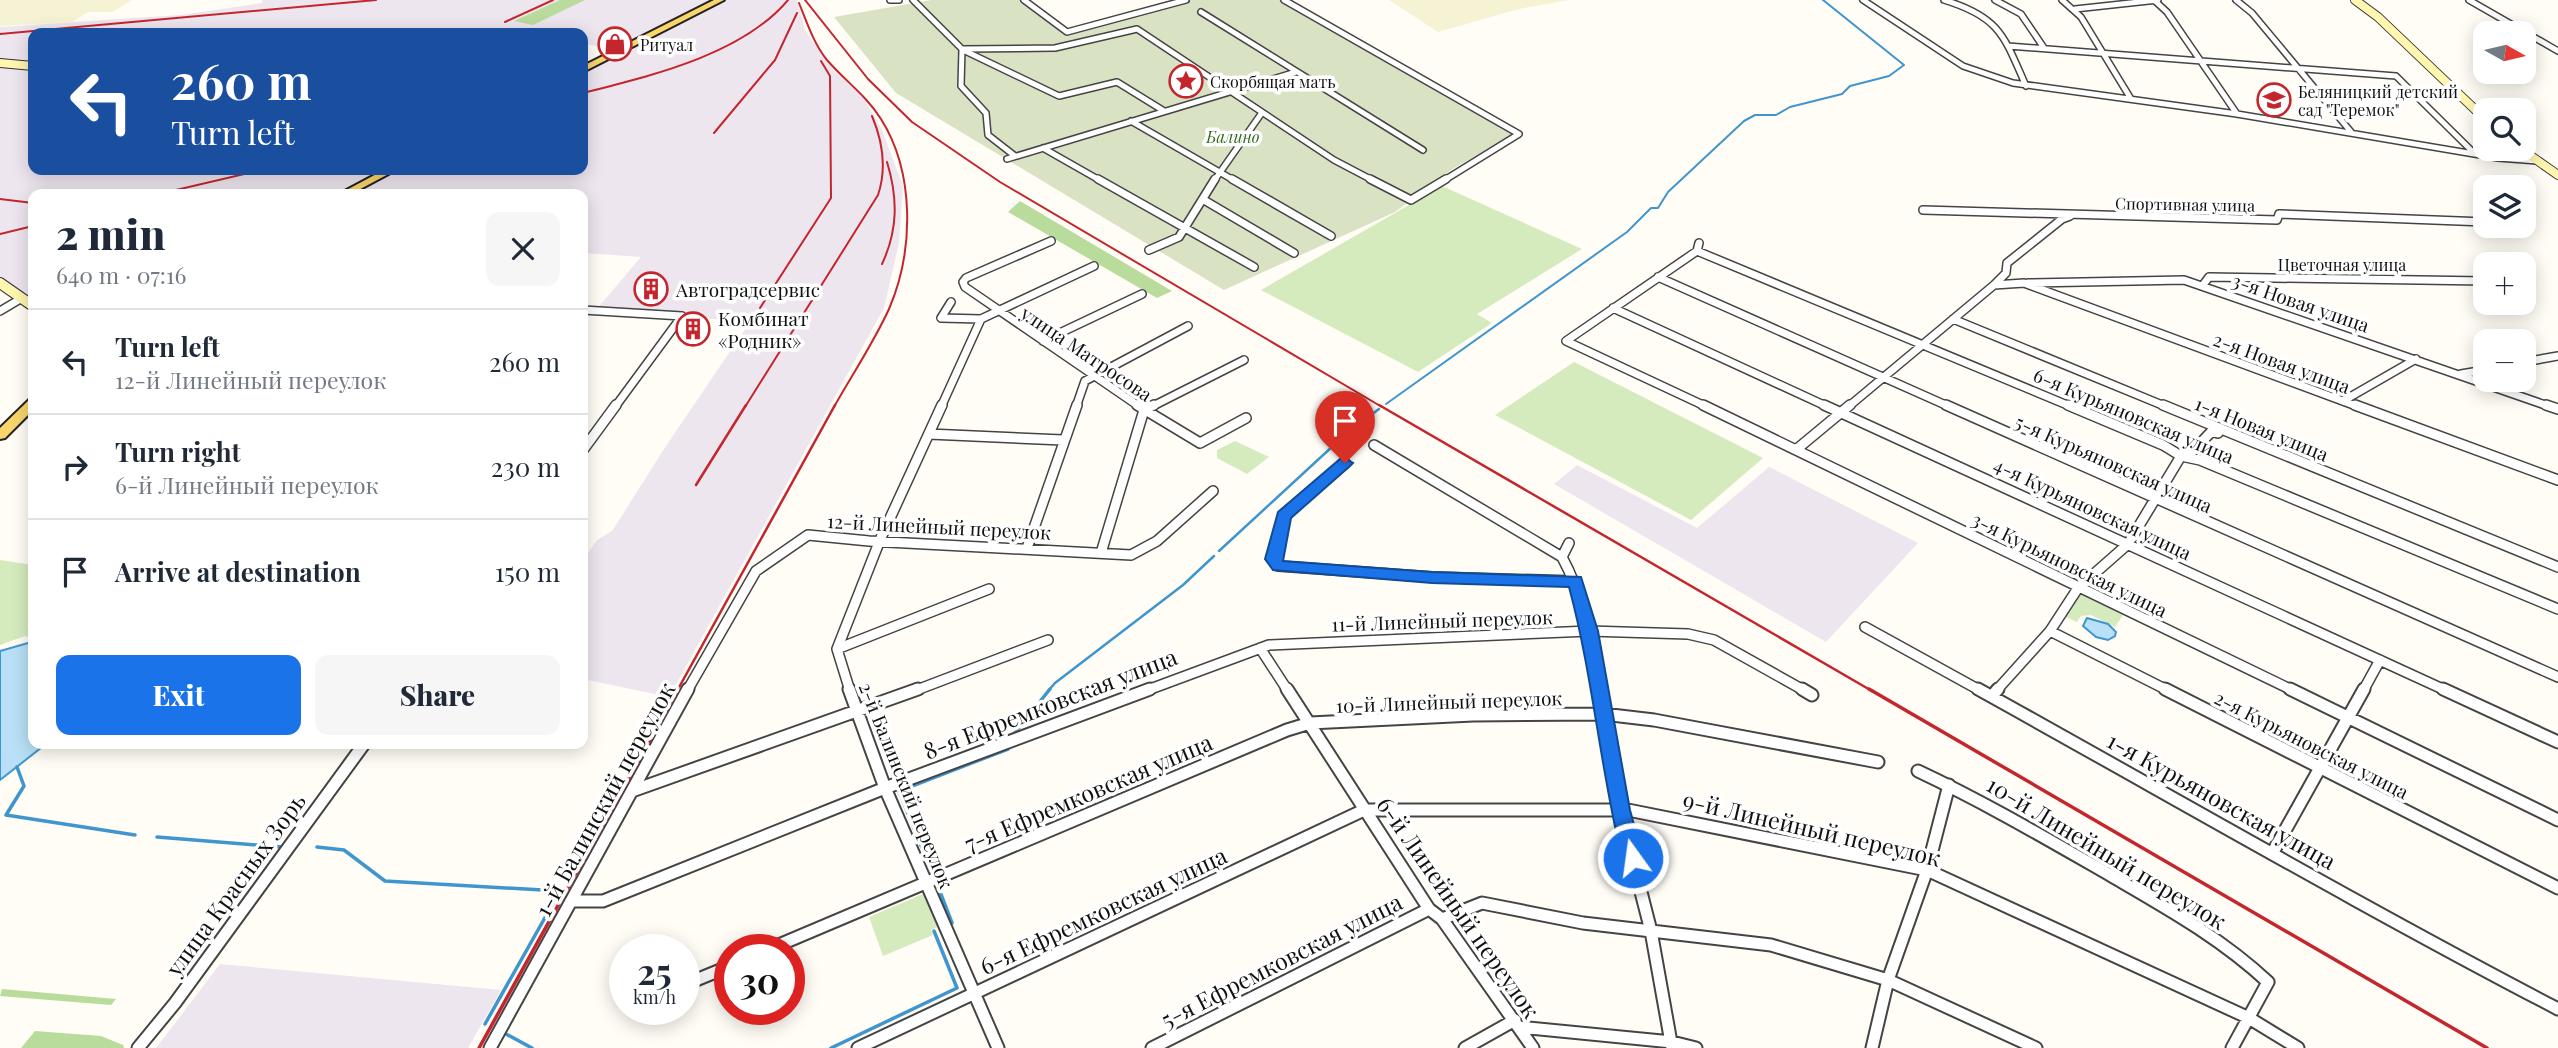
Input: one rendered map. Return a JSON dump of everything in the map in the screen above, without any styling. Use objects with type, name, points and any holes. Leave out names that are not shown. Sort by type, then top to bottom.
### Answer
[{"type":"main road","points":[[588,66],[720,0]]},
{"type":"main road","points":[[2355,0],[2378,17],[2473,108]]},
{"type":"main road","points":[[2361,0],[2384,17],[2473,101]]},
{"type":"main road","points":[[0,62],[28,65]]},
{"type":"main road","points":[[2536,156],[2558,169]]},
{"type":"main road","points":[[2537,161],[2558,175]]},
{"type":"main road","points":[[354,189],[381,175]]},
{"type":"main road","points":[[0,283],[28,302]]},
{"type":"main road","points":[[0,435],[28,408]]},
{"type":"street","points":[[891,1],[899,0]]},
{"type":"street","points":[[913,0],[962,49],[1059,96],[1117,82],[1164,111]]},
{"type":"street","points":[[1024,0],[1067,32],[1186,0]]},
{"type":"street","points":[[962,49],[1055,48],[1137,29],[1261,114],[1334,160],[1411,200],[1519,134],[1284,0]]},
{"type":"street","points":[[1863,0],[1963,66],[2026,86],[2238,114],[2473,154]]},
{"type":"street","points":[[1945,0],[1987,16],[1995,23],[2026,86]]},
{"type":"street","points":[[1995,0],[2021,14],[2043,48]]},
{"type":"street","points":[[2062,0],[2075,9],[2086,22],[2101,52],[2131,99]]},
{"type":"street","points":[[2075,9],[2156,0],[2238,114]]},
{"type":"street","points":[[2236,0],[2246,7],[2352,133]]},
{"type":"street","points":[[2469,0],[2558,51]]},
{"type":"street","points":[[1201,12],[1423,150]]},
{"type":"street","points":[[2008,46],[2396,76],[2473,152]]},
{"type":"street","points":[[962,49],[961,86],[986,113],[988,135],[1015,156]]},
{"type":"street","points":[[1007,159],[1296,72]]},
{"type":"street","points":[[1149,250],[1178,237],[1204,200],[1219,170],[1261,114]]},
{"type":"street","points":[[1130,121],[1331,236]]},
{"type":"street","points":[[1043,148],[1254,267]]},
{"type":"street","points":[[1204,200],[1294,253]]},
{"type":"street","name":"Спортивная улица","points":[[1923,211],[2277,220],[2280,214],[2473,222]]},
{"type":"street","points":[[1797,449],[1994,285],[2006,273],[2007,263],[2062,219],[2072,215]]},
{"type":"street","name":"улица Матросова","points":[[1051,241],[966,278],[963,282],[965,287],[996,312],[1144,410],[1200,443]]},
{"type":"street","name":"6-я Курьяновская улица","points":[[1658,277],[1698,247],[2163,445],[2181,456],[2200,460],[2311,505],[2483,580],[2558,609]]},
{"type":"street","points":[[951,302],[941,318],[981,319],[1094,266]]},
{"type":"street","points":[[1613,308],[1658,277]]},
{"type":"street","name":"5-я Курьяновская улица","points":[[1658,277],[2558,677]]},
{"type":"street","name":"Цветочная улица","points":[[2203,285],[2209,277],[2473,280]]},
{"type":"street","name":"3-я Новая улица","points":[[2024,283],[2184,280],[2558,409]]},
{"type":"street","name":"2-я Новая улица","points":[[1994,285],[2024,283],[2558,480]]},
{"type":"street","points":[[1043,341],[1142,293]]},
{"type":"street","points":[[0,311],[22,298]]},
{"type":"street","name":"3-я Курьяновская улица","points":[[1613,308],[1566,341],[1797,449],[2558,820]]},
{"type":"street","name":"4-я Курьяновская улица","points":[[1613,308],[2558,742]]},
{"type":"street","points":[[588,310],[682,316],[588,443]]},
{"type":"street","points":[[837,649],[880,540],[981,319]]},
{"type":"street","name":"1-я Новая улица","points":[[1951,321],[2558,567]]},
{"type":"street","points":[[1027,548],[1085,381],[1188,326]]},
{"type":"street","points":[[2536,360],[2558,356]]},
{"type":"street","points":[[2343,401],[2416,359]]},
{"type":"street","points":[[1101,553],[1144,410],[1244,360]]},
{"type":"street","points":[[2459,374],[2473,372]]},
{"type":"street","points":[[1200,443],[1246,418]]},
{"type":"street","points":[[1992,696],[2050,631],[2078,588],[2128,544],[2181,456],[2191,453],[2211,431],[2253,443]]},
{"type":"street","points":[[929,434],[1063,440]]},
{"type":"street","points":[[1374,445],[1562,557],[1575,581],[1590,631],[1620,810],[1651,931],[1672,1045]]},
{"type":"street","points":[[1345,463],[1283,516],[1273,559],[1278,566],[1432,577],[1575,581]]},
{"type":"street","name":"12-й Линейный переулок","points":[[756,571],[808,536],[1131,555],[1157,541],[1213,491]]},
{"type":"street","points":[[1562,557],[1569,543]]},
{"type":"street","name":"1-й Балинский переулок","points":[[490,1048],[573,901],[659,739],[756,571]]},
{"type":"street","points":[[837,649],[989,589]]},
{"type":"street","name":"1-я Курьяновская улица","points":[[1865,627],[2273,852],[2416,935],[2558,1009]]},
{"type":"street","name":"11-й Линейный переулок","points":[[1265,647],[1590,631],[1688,634],[1714,640],[1812,695]]},
{"type":"street","name":"2-я Курьяновская улица","points":[[2050,631],[2558,888]]},
{"type":"street","points":[[632,791],[856,713],[1048,640]]},
{"type":"street","name":"6-й Линейный переулок","points":[[1265,647],[1364,810],[1429,909],[1442,919],[1533,1048]]},
{"type":"street","name":"8-я Ефремковская улица","points":[[573,901],[603,901],[885,788],[1265,647]]},
{"type":"street","name":"2-й Балинский переулок","points":[[837,649],[856,713],[885,788],[998,1048]]},
{"type":"street","points":[[2273,852],[2380,660]]},
{"type":"street","name":"10-й Линейный переулок","points":[[1310,723],[1473,715],[1603,714],[1654,719],[1878,762]]},
{"type":"street","name":"7-я Ефремковская улица","points":[[805,934],[1287,730],[1310,723]]},
{"type":"street","name":"улица Красных Зорь","points":[[138,1048],[175,1003],[360,749]]},
{"type":"street","name":"10-й Линейный переулок","points":[[1918,771],[1986,803],[2183,918],[2254,968],[2268,982],[2249,1018]]},
{"type":"street","points":[[1872,1048],[1888,980],[1927,870],[1949,785]]},
{"type":"street","name":"9-й Линейный переулок","points":[[1364,810],[1620,810],[1927,870],[2249,1018],[2298,1048]]},
{"type":"street","name":"6-я Ефремковская улица","points":[[858,1048],[1364,810]]},
{"type":"street","points":[[1442,919],[1482,903],[1583,923],[1771,945],[1888,980],[2036,1048]]},
{"type":"street","name":"5-я Ефремковская улица","points":[[1152,1048],[1429,909]]},
{"type":"street","points":[[2232,1048],[2249,1018]]},
{"type":"street","points":[[1465,1048],[1517,1024],[1696,1048]]},
{"type":"shaded area","points":[[0,0],[133,0],[112,12],[88,12],[72,22],[0,26]]},
{"type":"shaded area","points":[[263,0],[717,0],[614,51],[588,44],[588,28],[28,28],[28,175],[373,175],[346,189],[28,189],[28,305],[0,284],[0,27],[180,15],[262,3]]},
{"type":"shaded area","points":[[722,0],[797,0],[805,30],[834,71],[862,95],[882,130],[903,186],[899,243],[884,308],[669,697],[588,680],[588,554],[597,540],[612,531],[750,322],[596,310],[641,257],[588,253],[588,189],[356,189],[383,175],[588,175],[588,68]]},
{"type":"shaded area","points":[[1389,0],[1569,0],[1519,9],[1438,32]]},
{"type":"shaded area","points":[[1577,465],[1697,528],[1769,467],[1918,543],[1826,642],[1554,484]]},
{"type":"shaded area","points":[[220,964],[501,990],[468,1048],[156,1048]]},
{"type":"green space","points":[[560,0],[585,0],[533,25],[514,21]]},
{"type":"green space","name":"Балино","points":[[931,0],[1024,0],[1067,32],[1191,0],[1280,0],[1515,134],[1454,168],[1395,212],[1224,290],[896,93],[834,17]]},
{"type":"green space","points":[[1442,186],[1582,249],[1477,314],[1492,323],[1418,372],[1261,290]]},
{"type":"green space","points":[[1020,201],[1172,291],[1157,298],[1008,212]]},
{"type":"green space","points":[[1574,362],[1763,458],[1691,520],[1495,415]]},
{"type":"green space","points":[[1235,441],[1269,457],[1247,474],[1217,458],[1217,450]]},
{"type":"green space","points":[[0,560],[28,564],[28,637],[0,645]]},
{"type":"green space","points":[[2080,594],[2123,615],[2115,627],[2091,615],[2081,616],[2077,622],[2064,616]]},
{"type":"green space","points":[[925,893],[939,926],[931,930],[933,935],[883,956],[869,917]]},
{"type":"green space","points":[[2,989],[116,999],[111,1005],[0,996]]},
{"type":"green space","points":[[35,1031],[101,1036],[123,1045],[124,1048],[21,1048]]},
{"type":"water","points":[[2087,618],[2108,624],[2116,632],[2115,636],[2108,640],[2096,637],[2083,626]]},
{"type":"water","points":[[28,643],[28,749],[40,749],[0,780],[0,651]]},
{"type":"waterway","points":[[1386,404],[1627,232],[1651,208],[1658,208],[1668,192],[1744,121],[1755,115],[1776,115],[1790,107],[1842,94],[1850,86],[1889,76],[1904,65],[1823,0]]},
{"type":"waterway","points":[[1219,551],[1347,433],[1379,409]]},
{"type":"waterway","points":[[1048,691],[1183,585],[1214,556]]},
{"type":"waterway","points":[[1014,734],[1050,689]]},
{"type":"waterway","points":[[933,875],[899,791],[1008,749],[1009,746]]},
{"type":"waterway","points":[[17,767],[24,786],[6,815],[135,835]]},
{"type":"waterway","points":[[157,837],[282,847]]},
{"type":"waterway","points":[[317,847],[344,850],[385,881],[560,891],[485,1024]]},
{"type":"waterway","points":[[937,884],[952,923]]},
{"type":"waterway","points":[[831,1048],[957,988],[934,931]]},
{"type":"waterway","points":[[506,1034],[532,1048]]},
{"type":"railway","points":[[66,28],[376,0]]},
{"type":"railway","points":[[505,22],[553,0]]},
{"type":"railway","points":[[588,92],[665,71],[721,49],[769,19],[788,0]]},
{"type":"railway","points":[[805,0],[868,79],[912,122],[1000,182],[1382,407]]},
{"type":"railway","points":[[799,3],[822,54],[881,119],[892,140],[905,188],[906,238],[897,286],[877,334],[834,407]]},
{"type":"railway","points":[[714,133],[775,60],[797,13]]},
{"type":"railway","points":[[0,34],[28,31]]},
{"type":"railway","points":[[760,308],[831,198],[830,76],[821,61]]},
{"type":"railway","points":[[745,407],[878,195],[882,155],[872,116]]},
{"type":"railway","points":[[882,264],[891,239],[895,214],[887,162]]},
{"type":"railway","points":[[180,189],[240,175]]},
{"type":"railway","points":[[0,199],[28,202]]},
{"type":"railway","points":[[0,234],[28,227]]},
{"type":"railway","points":[[696,485],[746,405]]},
{"type":"railway","points":[[677,691],[835,405]]},
{"type":"railway","points":[[1379,405],[1872,691]]},
{"type":"railway","points":[[479,1048],[678,689]]},
{"type":"railway","points":[[1869,689],[2487,1048]]},
{"type":"place","name":"Ритуал","points":[[615,44]]},
{"type":"place","name":"Скорбящая мать","points":[[1186,81]]},
{"type":"place","name":"Беляницкий детский сад \"Теремок\"","points":[[2274,100]]},
{"type":"place","name":"Автоградсервис","points":[[651,289]]},
{"type":"place","name":"Комбинат «Родник»","points":[[693,329]]},
{"type":"route","points":[[1345,463],[1283,516],[1273,559],[1278,566],[1432,577],[1575,581],[1590,631],[1620,810],[1633,858]]}]
